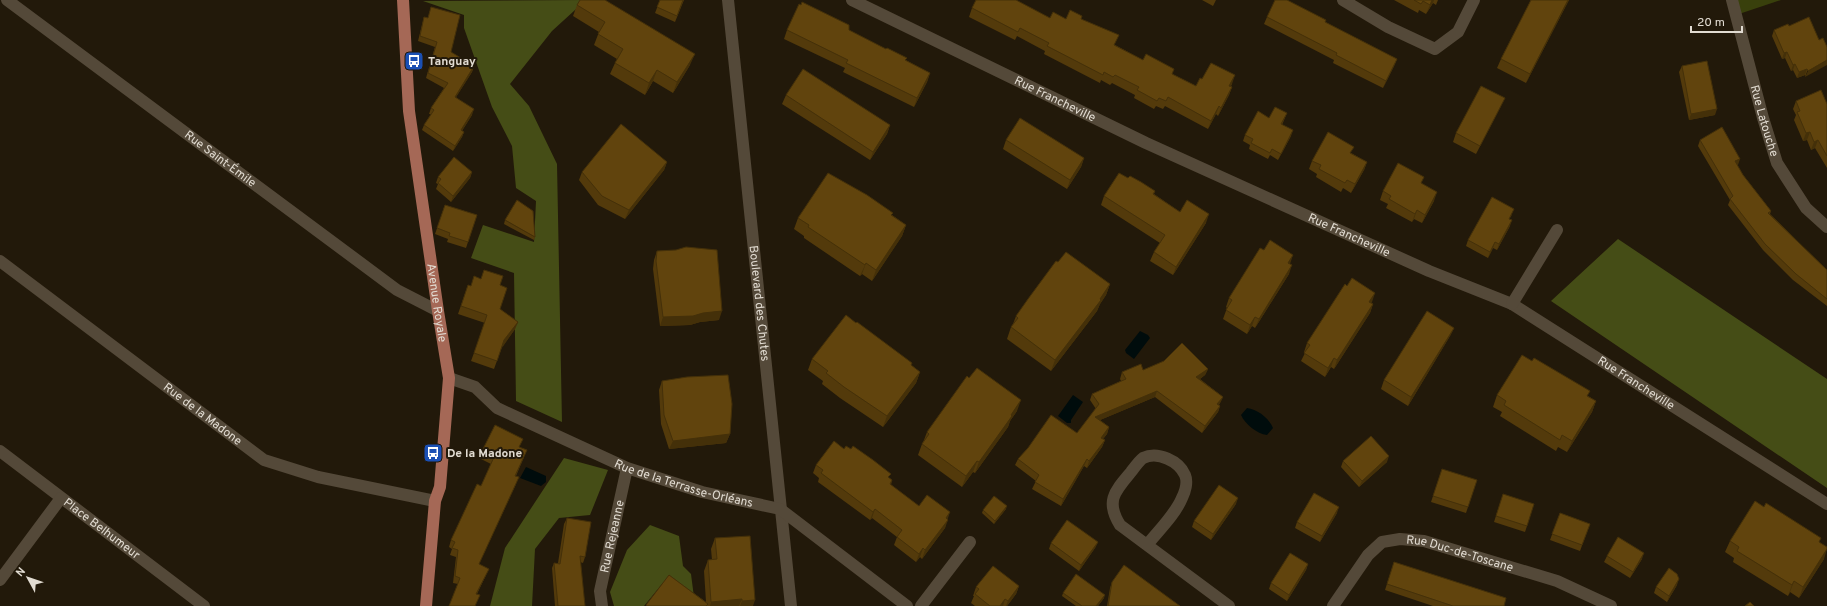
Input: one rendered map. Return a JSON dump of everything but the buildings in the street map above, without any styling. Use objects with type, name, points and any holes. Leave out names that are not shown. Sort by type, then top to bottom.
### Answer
[{"type":"main road","name":"Avenue Royale","points":[[403,0],[409,111],[449,378],[440,487],[436,501],[426,606]]},
{"type":"street","name":"Rue Saint-Émile","points":[[7,0],[397,290],[438,311]]},
{"type":"street","name":"Boulevard des Chutes","points":[[728,0],[790,606]]},
{"type":"street","name":"Rue Francheville","points":[[852,0],[1160,149],[1429,271],[1512,304],[1827,504]]},
{"type":"street","points":[[1343,0],[1388,26],[1435,49],[1458,32],[1474,0]]},
{"type":"street","name":"Rue Latouche","points":[[1732,0],[1763,118],[1777,163],[1806,208],[1827,227]]},
{"type":"street","points":[[1512,304],[1557,230]]},
{"type":"street","name":"Rue de la Madone","points":[[0,261],[264,460],[318,477],[436,501]]},
{"type":"street","name":"Rue de la Terrasse-Orléans","points":[[449,378],[475,387],[497,408],[627,468],[702,492],[780,510],[907,606]]},
{"type":"street","name":"Place Belhumeur","points":[[0,451],[204,606]]},
{"type":"street","points":[[1147,545],[1178,505],[1186,488],[1186,476],[1179,465],[1158,456],[1143,458],[1116,489],[1112,504],[1114,515],[1120,525],[1229,606]]},
{"type":"street","name":"Rue Rejeanne","points":[[602,606],[600,591],[627,468]]},
{"type":"street","points":[[0,580],[61,498]]},
{"type":"street","name":"Rue Duc-de-Toscane","points":[[1333,606],[1368,555],[1382,542],[1400,539],[1424,541],[1557,581],[1611,606]]},
{"type":"street","points":[[921,606],[970,542]]},
{"type":"green space","points":[[586,0],[552,31],[510,84],[529,106],[557,164],[562,422],[516,401],[514,273],[471,258],[483,225],[534,242],[536,201],[516,188],[512,146],[492,107],[464,28],[464,15],[423,1]]},
{"type":"green space","points":[[1732,0],[1781,0],[1736,15]]},
{"type":"green space","points":[[1618,239],[1827,379],[1827,488],[1551,301]]},
{"type":"green space","points":[[564,458],[608,470],[590,515],[559,518],[535,549],[532,606],[490,606],[505,548]]},
{"type":"green space","points":[[650,525],[679,536],[683,566],[691,574],[695,605],[662,584],[644,606],[614,606],[610,592],[627,550]]},
{"type":"shaded area","points":[[1140,331],[1148,335],[1150,338],[1134,359],[1126,353],[1125,350]]},
{"type":"shaded area","points":[[1073,395],[1083,402],[1071,420],[1071,423],[1067,423],[1058,416]]},
{"type":"shaded area","points":[[1247,408],[1259,412],[1269,421],[1273,428],[1267,435],[1255,431],[1245,422],[1241,415]]},
{"type":"shaded area","points":[[526,467],[546,476],[546,482],[541,486],[520,478]]},
{"type":"place","name":"Tanguay","points":[[414,61]]},
{"type":"place","name":"De la Madone","points":[[433,453]]}]
